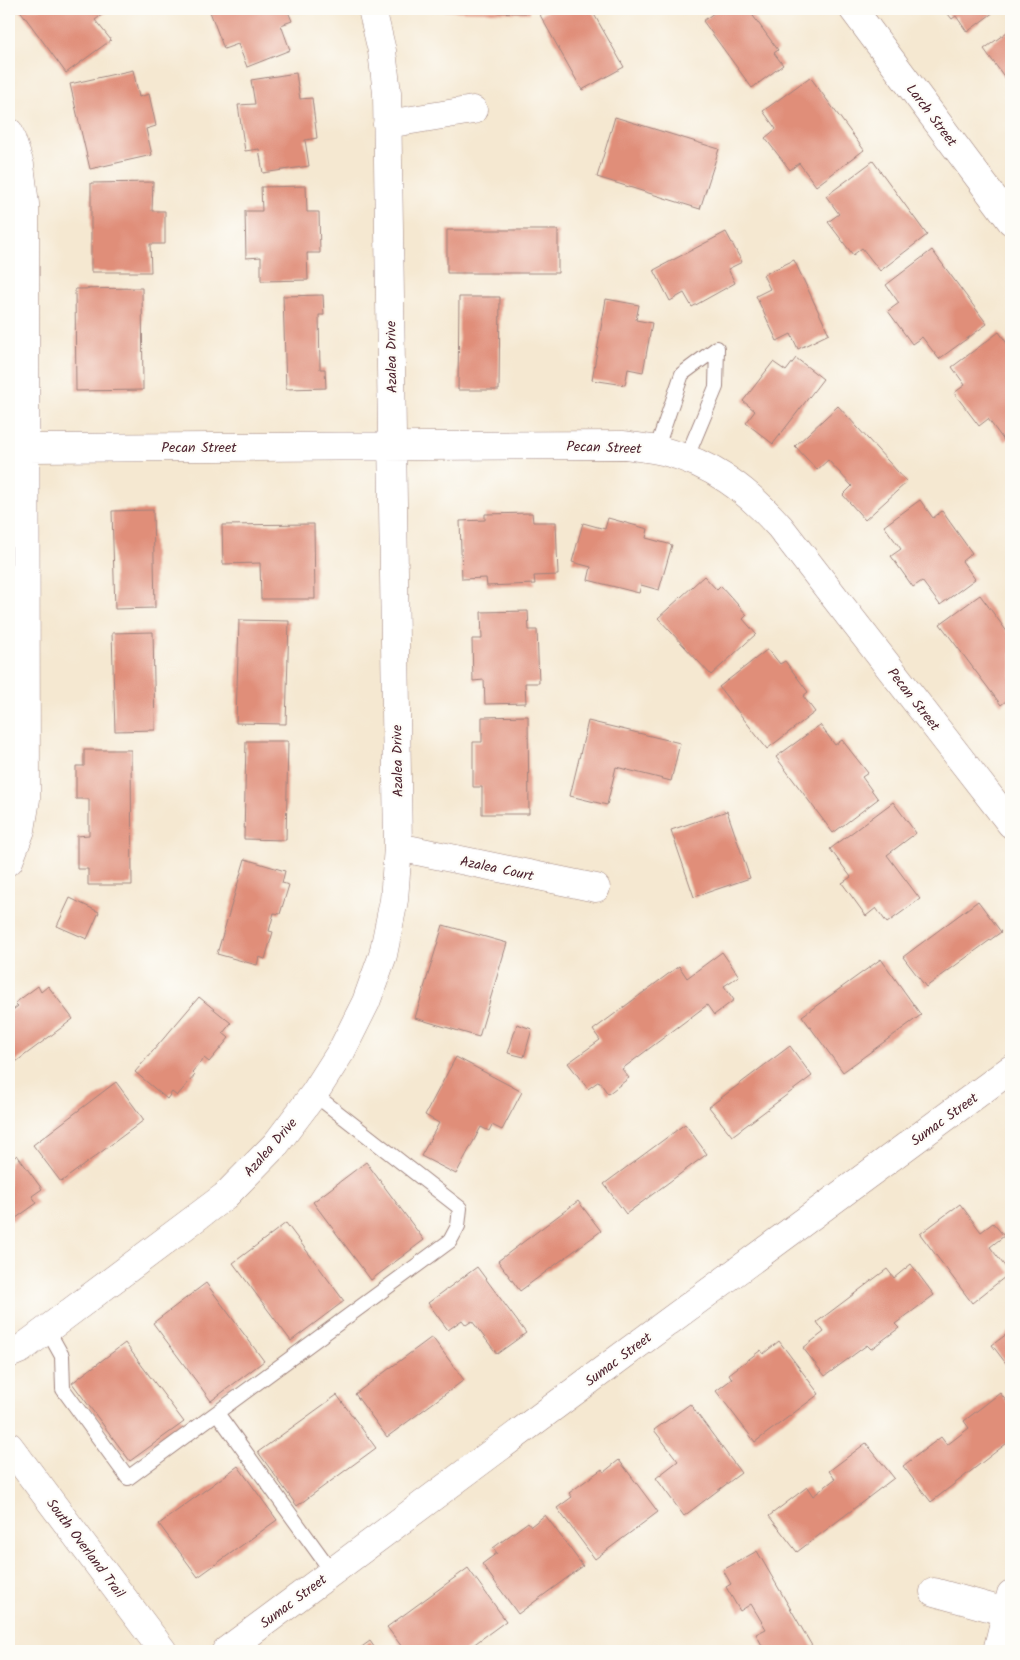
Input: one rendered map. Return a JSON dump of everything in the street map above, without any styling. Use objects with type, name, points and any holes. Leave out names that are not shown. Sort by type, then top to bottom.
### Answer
[{"type":"street","name":"Azalea Drive","points":[[9,1354],[21,1349],[225,1196],[276,1144],[314,1094],[342,1050],[366,1002],[383,955],[394,900],[398,847],[387,93],[382,51],[372,9]]},
{"type":"street","name":"Larch Street","points":[[853,9],[1011,221]]},
{"type":"street","points":[[387,124],[474,110]]},
{"type":"street","points":[[9,132],[20,165],[24,204],[26,448],[26,799],[21,830],[9,861]]},
{"type":"street","name":"Pecan Street","points":[[26,448],[624,445],[656,450],[697,462],[736,485],[759,504],[780,527],[1011,824]]},
{"type":"street","name":"Azalea Court","points":[[398,847],[596,888]]},
{"type":"street","name":"Sumac Street","points":[[226,1651],[1011,1069]]},
{"type":"street","name":"South Overland Trail","points":[[9,1446],[163,1651]]},
{"type":"street","points":[[934,1592],[1009,1603],[997,1651]]},
{"type":"lane","points":[[656,450],[682,374],[717,348],[716,387],[686,458]]},
{"type":"lane","points":[[47,1328],[62,1356],[63,1389],[128,1478],[450,1241],[458,1226],[460,1208],[314,1094]]},
{"type":"lane","points":[[216,1412],[332,1572]]},
{"type":"building","points":[[19,9],[105,9],[107,11],[95,20],[111,40],[66,73]]},
{"type":"building","points":[[209,9],[287,9],[292,21],[281,25],[290,50],[247,67],[238,44],[224,49]]},
{"type":"building","points":[[440,9],[530,9],[530,13],[440,11]]},
{"type":"building","points":[[550,9],[591,9],[624,67],[582,90],[540,15]]},
{"type":"building","points":[[719,9],[742,9],[744,12],[748,9],[778,50],[774,53],[783,65],[752,88],[703,21]]},
{"type":"building","points":[[944,9],[998,9],[967,32],[956,16],[952,19]]},
{"type":"building","points":[[1011,29],[1011,86],[984,49]]},
{"type":"building","points":[[133,70],[139,97],[149,94],[156,126],[146,129],[152,155],[90,169],[70,84]]},
{"type":"building","points":[[296,73],[300,99],[312,98],[317,138],[305,140],[309,166],[263,173],[259,149],[245,151],[238,105],[255,104],[251,80]]},
{"type":"building","points":[[810,77],[864,150],[816,186],[799,163],[790,170],[765,138],[776,129],[763,111]]},
{"type":"building","points":[[615,117],[719,149],[700,209],[597,177]]},
{"type":"building","points":[[873,161],[927,235],[880,271],[862,248],[853,255],[828,222],[839,214],[826,196]]},
{"type":"building","points":[[153,182],[152,211],[165,211],[165,244],[150,244],[151,272],[91,272],[91,183]]},
{"type":"building","points":[[306,186],[307,212],[319,212],[320,253],[307,253],[308,280],[261,281],[261,257],[246,258],[245,211],[262,211],[261,187]]},
{"type":"building","points":[[447,230],[558,230],[558,273],[447,273]]},
{"type":"building","points":[[726,232],[742,262],[728,269],[735,283],[692,307],[684,293],[670,301],[654,270]]},
{"type":"building","points":[[932,250],[987,324],[939,359],[922,337],[912,344],[888,311],[899,303],[886,285]]},
{"type":"building","points":[[794,260],[829,334],[798,349],[791,334],[777,341],[756,296],[770,289],[763,275]]},
{"type":"building","points":[[142,288],[143,390],[76,391],[75,289]]},
{"type":"building","points":[[323,295],[324,315],[319,315],[320,369],[325,369],[326,388],[286,389],[283,296]]},
{"type":"building","points":[[459,297],[500,297],[499,390],[458,390]]},
{"type":"building","points":[[606,299],[639,305],[636,320],[652,323],[643,372],[628,369],[625,385],[592,380]]},
{"type":"building","points":[[999,332],[1011,349],[1011,437],[1005,442],[988,419],[979,426],[954,393],[965,385],[952,367]]},
{"type":"building","points":[[796,358],[823,379],[773,444],[746,423],[755,411],[743,401],[773,362],[786,371]]},
{"type":"building","points":[[838,406],[907,482],[865,520],[843,495],[852,486],[828,460],[817,470],[795,446]]},
{"type":"building","points":[[920,500],[933,518],[942,511],[972,553],[962,561],[975,579],[940,605],[922,581],[913,587],[891,556],[901,549],[884,526]]},
{"type":"building","points":[[153,510],[155,608],[115,609],[112,511]]},
{"type":"building","points":[[532,513],[533,522],[556,522],[558,575],[534,576],[535,584],[487,586],[486,578],[462,579],[460,521],[485,520],[485,514]]},
{"type":"building","points":[[608,518],[648,529],[646,538],[672,545],[659,590],[641,585],[639,593],[588,580],[591,567],[572,562],[583,523],[605,529]]},
{"type":"building","points":[[314,524],[315,599],[261,599],[260,563],[223,564],[222,525]]},
{"type":"building","points":[[704,576],[717,590],[721,586],[747,615],[743,619],[756,634],[711,675],[658,618]]},
{"type":"building","points":[[980,595],[1011,637],[1011,697],[1001,705],[940,624]]},
{"type":"building","points":[[528,611],[529,630],[537,630],[539,683],[525,683],[526,703],[485,704],[484,680],[473,681],[472,639],[482,639],[481,612]]},
{"type":"building","points":[[239,620],[289,621],[286,724],[236,723]]},
{"type":"building","points":[[153,632],[155,730],[115,731],[112,633]]},
{"type":"building","points":[[768,649],[780,664],[785,661],[808,692],[803,696],[815,712],[767,749],[719,687]]},
{"type":"building","points":[[528,716],[529,814],[482,814],[482,787],[473,787],[473,742],[482,742],[482,717]]},
{"type":"building","points":[[588,721],[680,743],[671,781],[616,767],[607,805],[570,796]]},
{"type":"building","points":[[820,725],[835,745],[842,740],[868,773],[862,777],[878,799],[833,833],[776,757]]},
{"type":"building","points":[[246,741],[288,741],[286,840],[244,839]]},
{"type":"building","points":[[84,750],[131,750],[132,885],[88,885],[88,869],[77,869],[77,836],[89,835],[89,799],[76,799],[76,766],[84,766]]},
{"type":"building","points":[[893,802],[916,833],[887,855],[920,899],[887,923],[876,908],[866,916],[842,883],[851,877],[830,849]]},
{"type":"building","points":[[727,811],[750,878],[694,897],[671,830]]},
{"type":"building","points":[[245,859],[285,871],[282,883],[289,885],[280,914],[274,913],[269,931],[273,932],[265,959],[259,957],[257,965],[217,954]]},
{"type":"building","points":[[70,898],[99,912],[87,939],[57,926]]},
{"type":"building","points":[[978,901],[1001,932],[926,987],[903,957]]},
{"type":"building","points":[[443,925],[507,943],[479,1037],[415,1018]]},
{"type":"building","points":[[722,952],[739,976],[724,986],[734,1000],[714,1015],[707,1005],[622,1069],[629,1078],[608,1094],[599,1081],[588,1089],[568,1063],[600,1040],[593,1030],[679,966],[687,978]]},
{"type":"building","points":[[881,959],[921,1015],[843,1072],[802,1016]]},
{"type":"building","points":[[38,986],[41,992],[48,986],[73,1019],[9,1067],[9,1013],[18,1006],[15,1003]]},
{"type":"building","points":[[199,997],[231,1023],[223,1033],[229,1038],[209,1062],[204,1058],[192,1072],[195,1075],[177,1096],[172,1092],[167,1099],[135,1072]]},
{"type":"building","points":[[517,1024],[532,1029],[524,1057],[508,1053]]},
{"type":"building","points":[[790,1046],[812,1076],[732,1136],[709,1107]]},
{"type":"building","points":[[456,1057],[522,1092],[502,1130],[492,1125],[489,1131],[481,1127],[456,1174],[421,1156],[439,1123],[425,1115]]},
{"type":"building","points":[[116,1082],[144,1120],[61,1182],[33,1145]]},
{"type":"building","points":[[685,1124],[707,1154],[626,1214],[604,1184]]},
{"type":"building","points":[[17,1155],[42,1189],[32,1196],[37,1203],[12,1221],[9,1217],[9,1162]]},
{"type":"building","points":[[366,1162],[424,1240],[371,1280],[313,1202]]},
{"type":"building","points":[[578,1201],[601,1231],[520,1291],[498,1261]]},
{"type":"building","points":[[960,1204],[981,1232],[993,1223],[1004,1236],[990,1247],[1010,1273],[972,1303],[920,1234]]},
{"type":"building","points":[[286,1223],[344,1301],[291,1341],[233,1263]]},
{"type":"building","points":[[911,1264],[934,1295],[895,1324],[899,1328],[871,1349],[867,1345],[825,1376],[803,1348],[824,1332],[817,1322],[887,1269],[894,1278]]},
{"type":"building","points":[[477,1267],[526,1333],[497,1354],[472,1321],[466,1325],[462,1320],[448,1330],[428,1303]]},
{"type":"building","points":[[206,1283],[264,1361],[211,1401],[153,1323]]},
{"type":"building","points":[[1011,1331],[1011,1370],[992,1345]]},
{"type":"building","points":[[432,1337],[464,1380],[387,1437],[355,1394]]},
{"type":"building","points":[[779,1341],[819,1394],[755,1442],[716,1391],[732,1379],[729,1374],[761,1350],[763,1354]]},
{"type":"building","points":[[125,1343],[184,1422],[130,1461],[72,1383]]},
{"type":"building","points":[[1000,1393],[1011,1407],[1011,1440],[931,1502],[903,1466],[941,1437],[947,1445],[969,1428],[964,1421]]},
{"type":"building","points":[[337,1395],[376,1448],[297,1506],[258,1452]]},
{"type":"building","points":[[690,1404],[741,1473],[684,1516],[656,1478],[678,1461],[654,1430]]},
{"type":"building","points":[[866,1443],[894,1478],[797,1552],[769,1516],[807,1487],[813,1496],[835,1479],[829,1471]]},
{"type":"building","points":[[619,1460],[658,1512],[595,1559],[557,1508],[572,1497],[569,1493],[602,1469],[604,1472]]},
{"type":"building","points":[[238,1466],[277,1520],[198,1577],[159,1524]]},
{"type":"building","points":[[545,1515],[583,1566],[518,1614],[482,1564],[497,1553],[493,1548],[528,1522],[531,1526]]},
{"type":"building","points":[[757,1551],[815,1651],[765,1651],[756,1634],[766,1629],[751,1604],[740,1611],[726,1587],[731,1584],[723,1570]]},
{"type":"building","points":[[468,1568],[506,1621],[465,1651],[405,1651],[387,1627]]},
{"type":"building","points":[[370,1641],[377,1651],[356,1651]]}]
